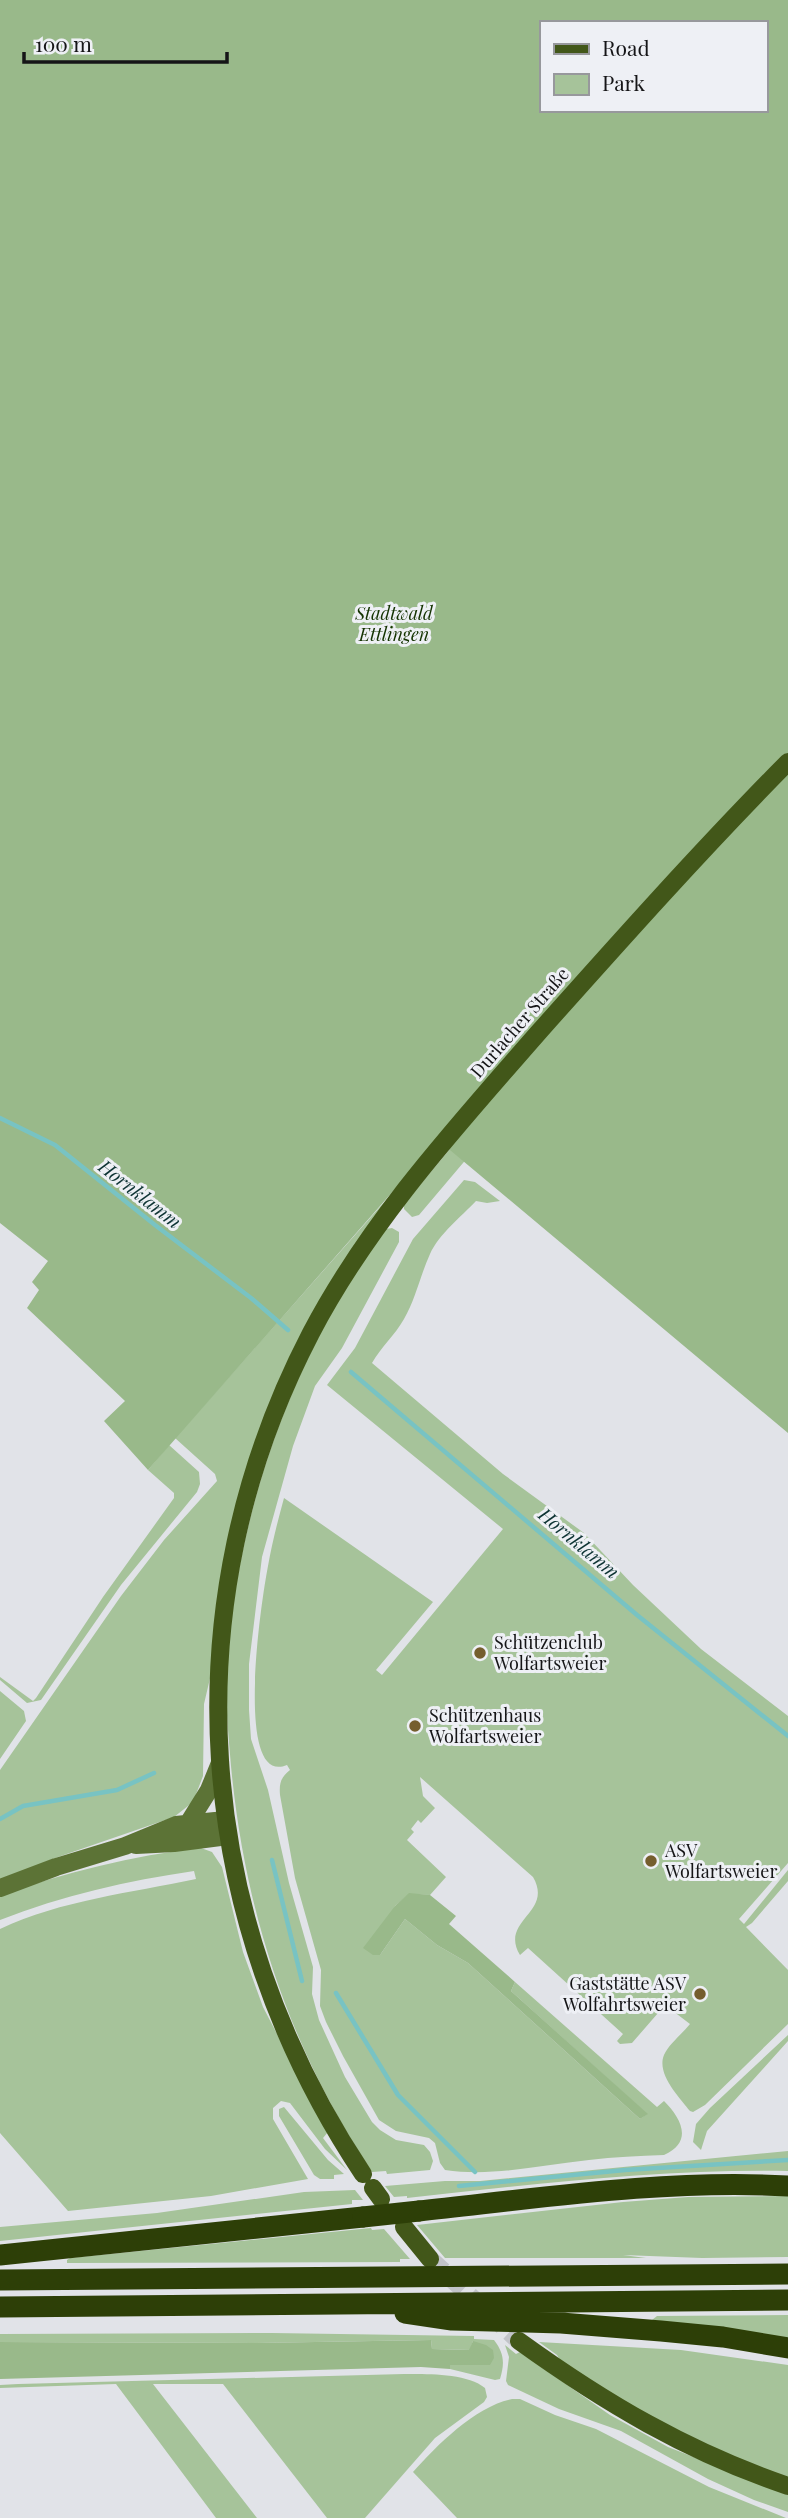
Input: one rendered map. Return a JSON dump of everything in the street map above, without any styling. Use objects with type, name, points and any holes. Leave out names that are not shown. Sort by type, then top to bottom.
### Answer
[{"type":"highway","points":[[0,2255],[641,2189],[726,2185],[788,2186]]},
{"type":"highway","points":[[0,2280],[788,2274]]},
{"type":"highway","points":[[0,2307],[354,2306],[443,2302],[788,2300]]},
{"type":"highway","points":[[354,2306],[452,2320],[572,2324],[661,2331],[723,2337],[788,2348]]},
{"type":"main road","name":"Durlacher Straße","points":[[373,2187],[320,2103],[276,2011],[257,1960],[226,1828],[220,1763],[218,1687],[221,1644],[235,1547],[253,1476],[268,1431],[311,1333],[359,1252],[440,1148],[581,985],[733,817],[788,762]]},
{"type":"main road","points":[[189,1822],[209,1790],[220,1763]]},
{"type":"main road","points":[[0,1888],[125,1846],[162,1829],[189,1822],[226,1828]]},
{"type":"main road","points":[[125,1846],[174,1843],[226,1828]]},
{"type":"main road","points":[[404,2227],[430,2259]]},
{"type":"main road","points":[[519,2341],[599,2397],[647,2425],[737,2468],[788,2486]]},
{"type":"green space","name":"Stadtwald Ettlingen","points":[[0,0],[788,0],[788,1433],[438,1140],[148,1470],[104,1421],[125,1401],[27,1308],[39,1290],[32,1282],[48,1261],[0,1223]]},
{"type":"green space","points":[[496,1094],[474,1150],[419,1215],[412,1217],[404,1209],[404,1204]]},
{"type":"green space","points":[[464,1180],[475,1182],[500,1201],[476,1201],[439,1240],[430,1254],[404,1319],[372,1363],[503,1474],[584,1533],[633,1585],[701,1649],[788,1716],[788,1863],[739,1919],[744,1924],[788,1870],[788,1881],[746,1927],[788,1970],[788,2024],[705,2105],[690,2111],[666,2078],[662,2062],[669,2047],[690,2024],[665,2005],[632,2043],[620,2044],[617,2041],[623,2034],[528,1948],[520,1955],[515,1943],[516,1933],[537,1899],[538,1889],[533,1877],[420,1777],[423,1796],[435,1808],[421,1823],[418,1820],[411,1829],[414,1832],[407,1840],[446,1877],[430,1895],[409,1894],[395,1906],[380,1955],[405,1919],[437,1945],[468,1963],[640,2119],[647,2114],[511,1991],[515,1982],[657,2107],[664,2101],[679,2122],[682,2137],[673,2150],[664,2155],[598,2159],[499,2171],[445,2170],[440,2163],[435,2143],[429,2138],[396,2131],[379,2120],[343,2056],[320,2006],[321,1970],[295,1878],[280,1795],[281,1781],[290,1770],[287,1765],[270,1764],[260,1747],[256,1719],[257,1646],[268,1566],[284,1498],[433,1602],[376,1670],[382,1675],[503,1529],[327,1385],[355,1348],[413,1239]]},
{"type":"green space","points":[[402,1182],[315,1310],[290,1357],[252,1455],[233,1522],[211,1674],[204,1704],[203,1776],[193,1802],[174,1817],[0,1880],[0,1770],[121,1596],[164,1540],[217,1481],[215,1474],[175,1438]]},
{"type":"green space","points":[[392,1228],[399,1232],[399,1242],[342,1348],[315,1386],[293,1446],[262,1557],[249,1664],[251,1739],[268,1790],[289,1883],[313,1967],[312,1994],[319,2020],[345,2077],[372,2122],[396,2140],[424,2145],[433,2161],[430,2170],[387,2174],[386,2171],[372,2172],[343,2125],[295,2029],[276,1978],[247,1875],[231,1766],[226,1682],[234,1598],[245,1541],[259,1485],[277,1431],[324,1326],[353,1276],[386,1229]]},
{"type":"green space","points":[[169,1445],[199,1472],[200,1484],[197,1492],[121,1585],[41,1700],[27,1703],[0,1680],[0,1677],[33,1701],[36,1698],[103,1597],[174,1498],[174,1493],[148,1470]]},
{"type":"green space","points":[[0,1691],[24,1711],[26,1721],[0,1759]]},
{"type":"green space","points":[[201,1848],[212,1852],[222,1867],[243,1952],[263,2007],[328,2132],[323,2138],[347,2170],[325,2149],[290,2103],[281,2101],[273,2108],[273,2119],[308,2179],[211,2196],[68,2211],[0,2133],[0,1929],[72,1904],[196,1879],[194,1871],[120,1884],[47,1903],[0,1920],[0,1895],[99,1866]]},
{"type":"green space","points":[[409,1893],[430,1895],[456,1916],[449,1924],[515,1982],[511,1991],[648,2114],[640,2119],[468,1963],[437,1945],[405,1919],[380,1955],[373,1955],[363,1948],[395,1906]]},
{"type":"green space","points":[[788,2035],[788,2041],[707,2131],[701,2150],[693,2142],[696,2124]]},
{"type":"green space","points":[[284,2107],[328,2160],[344,2174],[334,2175],[334,2179],[320,2179],[314,2175],[279,2116],[279,2109]]},
{"type":"green space","points":[[788,2151],[788,2171],[645,2175],[407,2198],[394,2197],[385,2186],[480,2181]]},
{"type":"green space","points":[[355,2190],[363,2200],[352,2200],[352,2204],[0,2241],[0,2227],[157,2213],[304,2192]]},
{"type":"green space","points":[[788,2196],[788,2257],[623,2255],[646,2258],[445,2258],[417,2225],[623,2202],[688,2197]]},
{"type":"green space","points":[[371,2228],[384,2229],[410,2259],[400,2259],[400,2262],[67,2263],[70,2258]]},
{"type":"green space","points":[[788,2315],[788,2338],[652,2320],[657,2316]]},
{"type":"green space","points":[[272,2333],[474,2336],[474,2339],[494,2340],[502,2354],[503,2368],[500,2379],[495,2380],[450,2369],[450,2365],[478,2365],[473,2341],[470,2350],[432,2349],[431,2340],[257,2343],[0,2342],[0,2334]]},
{"type":"green space","points":[[431,2340],[432,2349],[469,2350],[473,2341],[493,2350],[494,2358],[490,2365],[450,2365],[450,2369],[421,2367],[0,2379],[0,2342],[257,2343]]},
{"type":"green space","points":[[539,2342],[681,2350],[788,2365],[788,2478],[663,2426],[561,2362],[557,2355]]},
{"type":"green space","points":[[505,2345],[516,2354],[520,2352],[610,2415],[668,2447],[788,2494],[788,2512],[708,2479],[621,2431],[559,2409],[508,2385],[506,2381],[509,2357]]},
{"type":"green space","points":[[446,2375],[468,2379],[485,2388],[487,2397],[435,2438],[365,2518],[327,2518],[223,2384],[153,2384],[257,2518],[216,2518],[116,2384],[0,2388],[0,2385],[18,2384]]},
{"type":"green space","points":[[520,2399],[596,2429],[709,2487],[786,2518],[457,2518],[413,2472],[445,2439],[471,2418],[498,2403]]},
{"type":"waterway","name":"Hornklamm","points":[[0,1118],[55,1145],[288,1330]]},
{"type":"waterway","name":"Hornklamm","points":[[351,1372],[637,1615],[788,1736]]},
{"type":"waterway","points":[[0,1819],[23,1806],[117,1790],[154,1773]]},
{"type":"waterway","points":[[272,1860],[302,1981]]},
{"type":"waterway","points":[[336,1993],[398,2095],[475,2172]]},
{"type":"waterway","points":[[459,2186],[625,2170],[788,2160]]},
{"type":"tunnel","points":[[430,2259],[519,2341]]},
{"type":"place","name":"Schützenclub Wolfartsweier","points":[[480,1653]]},
{"type":"place","name":"Schützenhaus Wolfartsweier","points":[[415,1726]]},
{"type":"place","name":"ASV Wolfartsweier","points":[[651,1861]]},
{"type":"place","name":"Gaststätte ASV Wolfahrtsweier","points":[[700,1994]]}]
